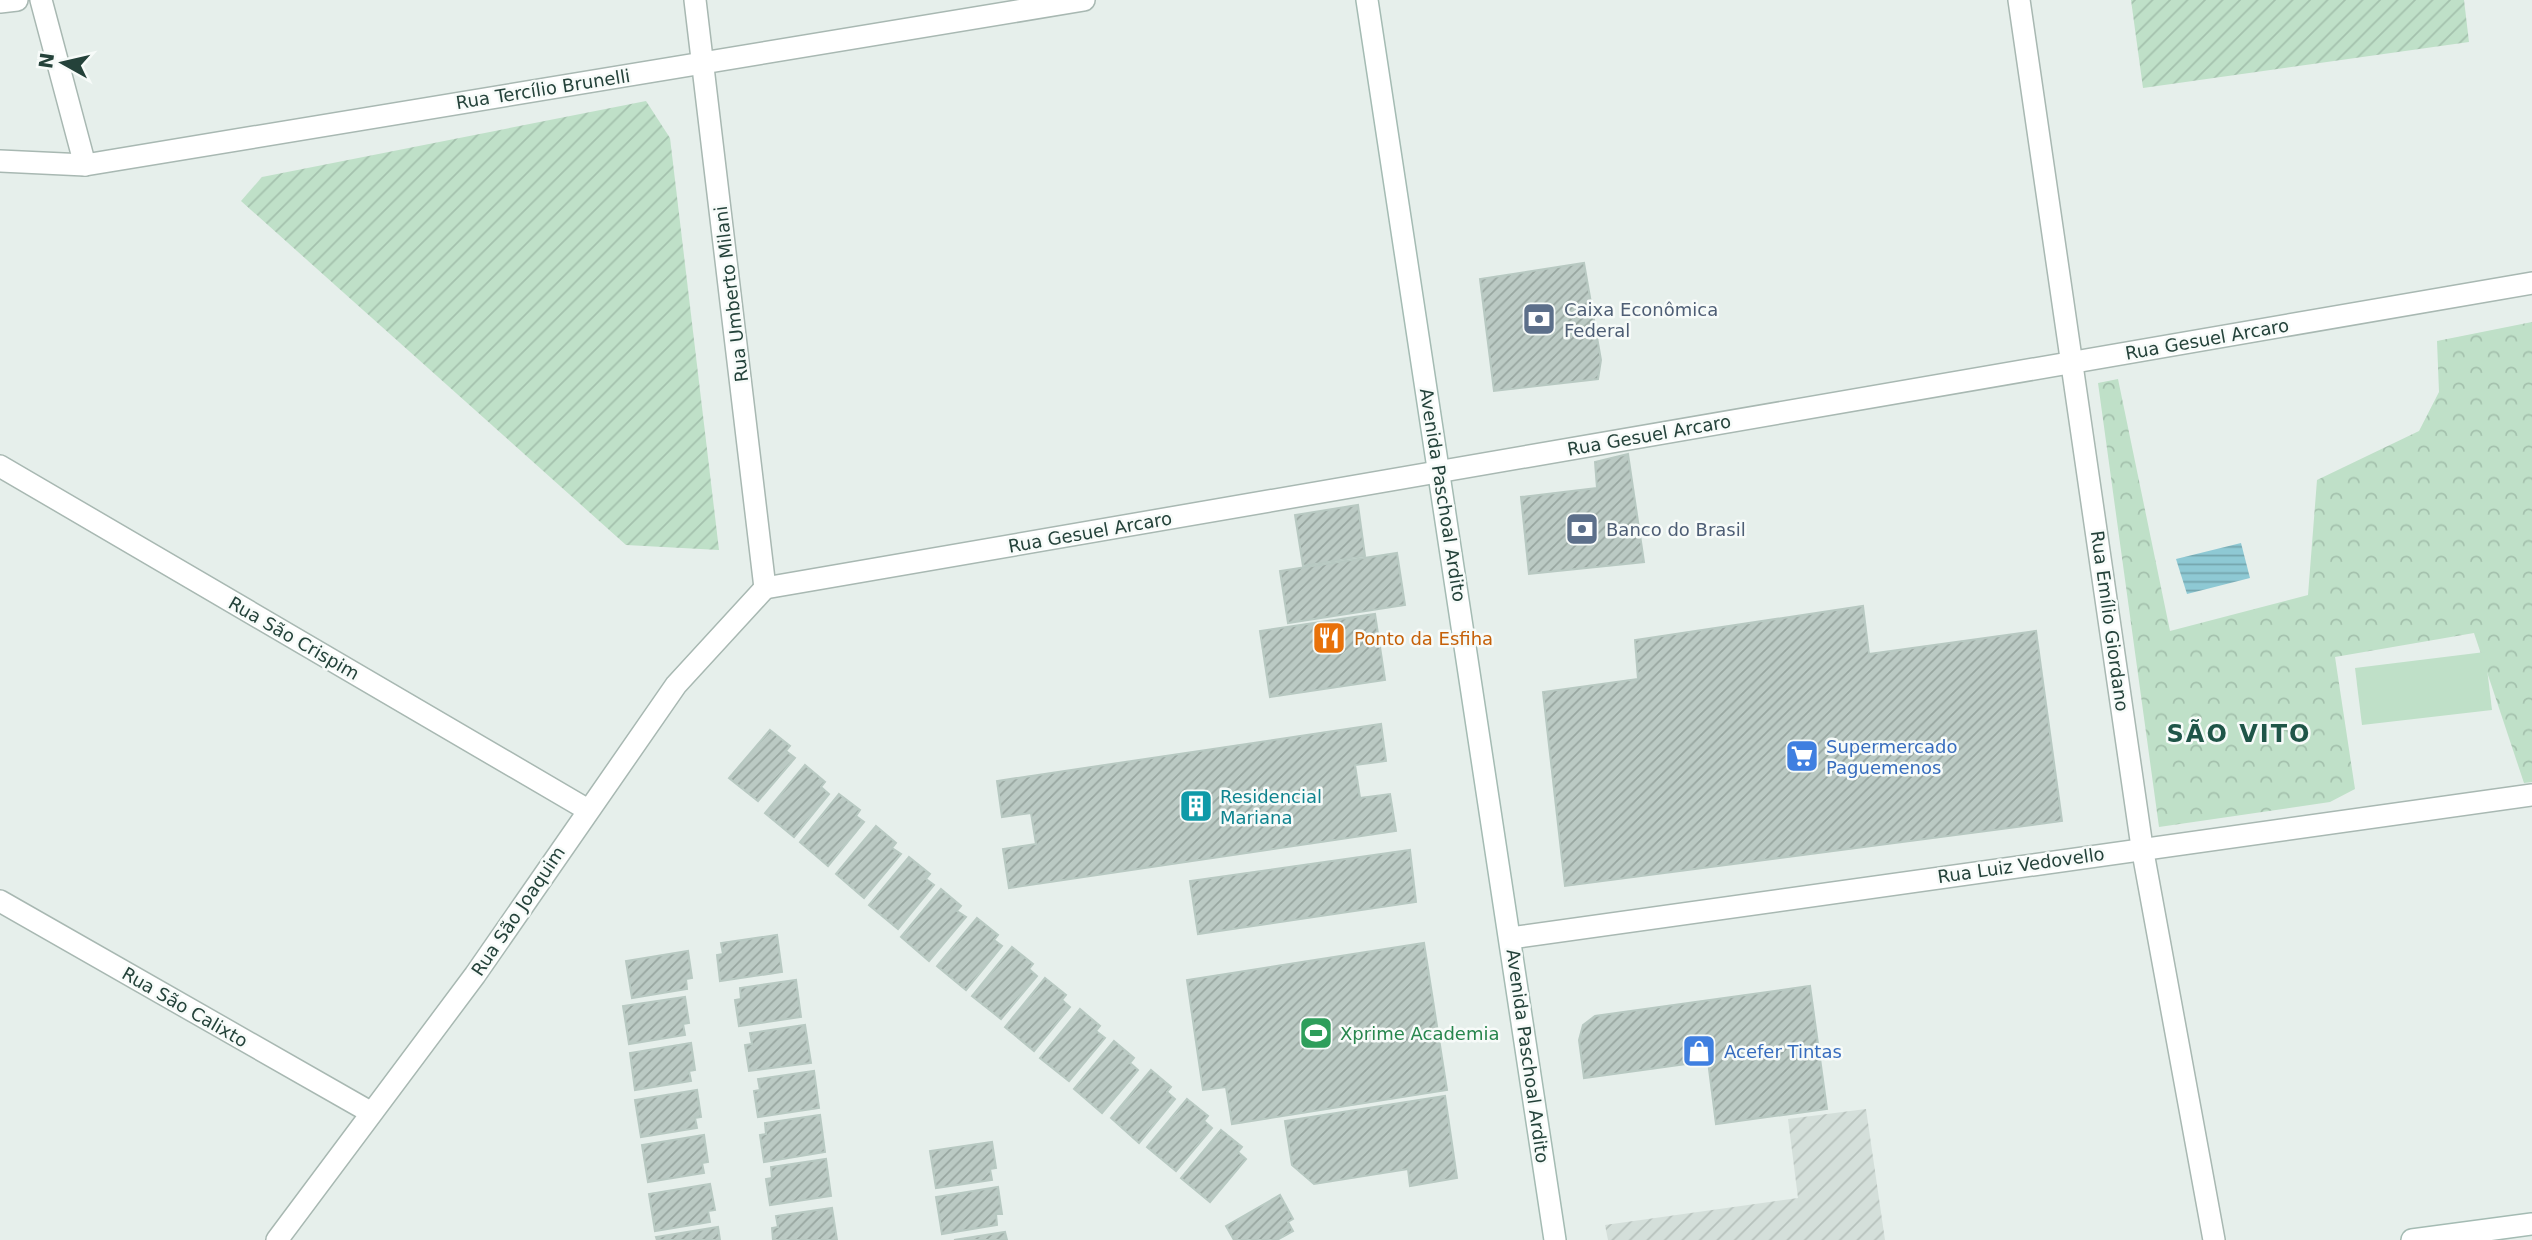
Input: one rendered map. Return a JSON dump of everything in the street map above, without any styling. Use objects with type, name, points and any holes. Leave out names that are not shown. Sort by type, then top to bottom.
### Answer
[{"type":"street","points":[[0,2],[17,0]]},
{"type":"street","points":[[41,0],[85,165]]},
{"type":"street","name":"Rua Umberto Milani","points":[[695,0],[765,587]]},
{"type":"street","name":"Rua Tercílio Brunelli","points":[[0,161],[85,165],[1084,0]]},
{"type":"street","name":"Avenida Paschoal Ardito","points":[[1367,0],[1555,1240]]},
{"type":"street","name":"Rua Emílio Giordano","points":[[2018,0],[2142,847],[2214,1240]]},
{"type":"street","name":"Rua Gesuel Arcaro","points":[[765,587],[2532,283]]},
{"type":"street","name":"Rua São Crispim","points":[[0,466],[588,810]]},
{"type":"street","name":"Rua São Joaquim","points":[[277,1240],[370,1112],[475,975],[676,685],[765,587]]},
{"type":"street","name":"Rua Luiz Vedovello","points":[[1511,938],[2142,847],[2532,795]]},
{"type":"street","name":"Rua São Calixto","points":[[0,901],[370,1112]]},
{"type":"street","points":[[2412,1240],[2532,1224]]},
{"type":"shaded area","points":[[1866,1109],[1885,1240],[1608,1240],[1605,1225],[1798,1198],[1788,1119]]},
{"type":"green space","points":[[2131,0],[2464,0],[2469,42],[2143,88]]},
{"type":"green space","points":[[646,101],[670,138],[719,550],[626,545],[241,201],[262,177]]},
{"type":"green space","points":[[2532,322],[2532,782],[2524,783],[2474,633],[2335,657],[2355,789],[2330,802],[2159,827],[2098,383],[2118,379],[2170,631],[2308,595],[2317,480],[2419,431],[2439,392],[2437,341]]},
{"type":"green space","points":[[2485,652],[2492,710],[2362,725],[2355,668]]},
{"type":"water","points":[[2241,543],[2250,578],[2187,594],[2176,559]]},
{"type":"building","name":"Caixa Econômica Federal","points":[[1584,263],[1601,360],[1598,379],[1494,391],[1480,279]]},
{"type":"building","name":"Banco do Brasil","points":[[1628,454],[1644,562],[1529,574],[1521,497],[1597,488],[1595,462]]},
{"type":"building","points":[[1358,505],[1365,556],[1303,566],[1295,515]]},
{"type":"building","points":[[1397,553],[1405,605],[1288,623],[1280,571]]},
{"type":"building","name":"Supermercado Paguemenos","points":[[1863,606],[1869,654],[2036,631],[2062,821],[1565,886],[1543,692],[1638,679],[1635,640]]},
{"type":"building","points":[[1375,614],[1385,680],[1270,697],[1260,631]]},
{"type":"building","name":"Residencial Mariana","points":[[1381,724],[1386,761],[1355,765],[1360,798],[1390,794],[1396,831],[1009,888],[1003,849],[1036,844],[1031,813],[1002,817],[997,781]]},
{"type":"building","points":[[770,730],[790,746],[786,751],[795,758],[758,801],[729,778]]},
{"type":"building","points":[[805,765],[825,782],[821,787],[829,794],[794,837],[765,813]]},
{"type":"building","points":[[839,794],[860,810],[856,816],[864,822],[828,866],[800,842]]},
{"type":"building","points":[[876,826],[896,843],[892,848],[901,854],[864,898],[836,874]]},
{"type":"building","points":[[1410,850],[1416,902],[1198,934],[1190,881]]},
{"type":"building","points":[[909,857],[930,874],[926,879],[934,885],[898,929],[869,905]]},
{"type":"building","points":[[941,889],[961,906],[957,911],[966,917],[929,961],[901,937]]},
{"type":"building","points":[[977,918],[998,935],[994,940],[1002,946],[966,990],[937,966]]},
{"type":"building","points":[[777,935],[782,972],[720,981],[717,955],[723,954],[721,943]]},
{"type":"building","name":"Xprime Academia","points":[[1424,943],[1447,1090],[1232,1124],[1226,1087],[1203,1090],[1187,980]]},
{"type":"building","points":[[1012,947],[1033,964],[1029,969],[1037,976],[1001,1019],[972,996]]},
{"type":"building","points":[[688,951],[692,978],[686,979],[687,989],[632,998],[626,961]]},
{"type":"building","points":[[1045,978],[1066,995],[1062,1000],[1070,1007],[1034,1051],[1005,1027]]},
{"type":"building","points":[[796,980],[801,1017],[739,1026],[735,1000],[741,999],[740,988]]},
{"type":"building","name":"Acefer Tintas","points":[[1810,986],[1827,1109],[1716,1124],[1708,1061],[1584,1078],[1579,1040],[1583,1025],[1595,1016]]},
{"type":"building","points":[[685,997],[689,1023],[683,1024],[685,1035],[629,1044],[623,1006]]},
{"type":"building","points":[[1080,1009],[1100,1026],[1096,1031],[1105,1038],[1069,1081],[1040,1058]]},
{"type":"building","points":[[805,1025],[811,1063],[749,1071],[745,1045],[752,1044],[750,1033]]},
{"type":"building","points":[[1114,1041],[1134,1058],[1130,1063],[1138,1070],[1102,1113],[1074,1089]]},
{"type":"building","points":[[691,1043],[695,1070],[689,1071],[691,1081],[635,1090],[630,1053]]},
{"type":"building","points":[[1151,1070],[1171,1087],[1167,1092],[1175,1099],[1139,1143],[1111,1118]]},
{"type":"building","points":[[814,1071],[819,1108],[758,1117],[754,1091],[760,1090],[758,1079]]},
{"type":"building","points":[[697,1090],[701,1117],[695,1118],[697,1128],[641,1137],[635,1100]]},
{"type":"building","points":[[1445,1096],[1457,1178],[1410,1186],[1408,1169],[1314,1184],[1292,1165],[1285,1121]]},
{"type":"building","points":[[1187,1099],[1208,1116],[1204,1121],[1212,1128],[1176,1171],[1147,1147]]},
{"type":"building","points":[[820,1115],[825,1152],[764,1162],[760,1135],[766,1134],[765,1123]]},
{"type":"building","points":[[1221,1130],[1242,1147],[1238,1152],[1246,1159],[1210,1202],[1181,1178]]},
{"type":"building","points":[[704,1135],[708,1162],[702,1163],[704,1173],[648,1182],[642,1145]]},
{"type":"building","points":[[992,1142],[996,1168],[990,1169],[992,1180],[936,1188],[930,1151]]},
{"type":"building","points":[[826,1159],[831,1196],[770,1205],[766,1179],[772,1178],[771,1167]]},
{"type":"building","points":[[710,1184],[715,1210],[708,1211],[710,1222],[655,1231],[649,1194]]},
{"type":"building","points":[[998,1187],[1002,1214],[996,1214],[997,1225],[942,1234],[936,1197]]},
{"type":"building","points":[[1280,1195],[1293,1219],[1288,1222],[1293,1231],[1277,1240],[1234,1240],[1226,1226]]},
{"type":"building","points":[[832,1208],[837,1240],[773,1240],[772,1228],[778,1227],[776,1216]]},
{"type":"building","points":[[718,1227],[720,1240],[657,1240],[656,1237]]},
{"type":"building","points":[[1005,1232],[1007,1240],[954,1240]]},
{"type":"place","name":"Caixa Econômica Federal","points":[[1539,319]]},
{"type":"place","name":"Banco do Brasil","points":[[1582,529]]},
{"type":"place","name":"Ponto da Esfiha","points":[[1329,638]]},
{"type":"place","name":"Supermercado Paguemenos","points":[[1802,756]]},
{"type":"place","name":"Residencial Mariana","points":[[1196,806]]},
{"type":"place","name":"Xprime Academia","points":[[1316,1033]]},
{"type":"place","name":"Acefer Tintas","points":[[1699,1051]]},
{"type":"district","name":"SÃO VITO","points":[[2239,734]]}]
